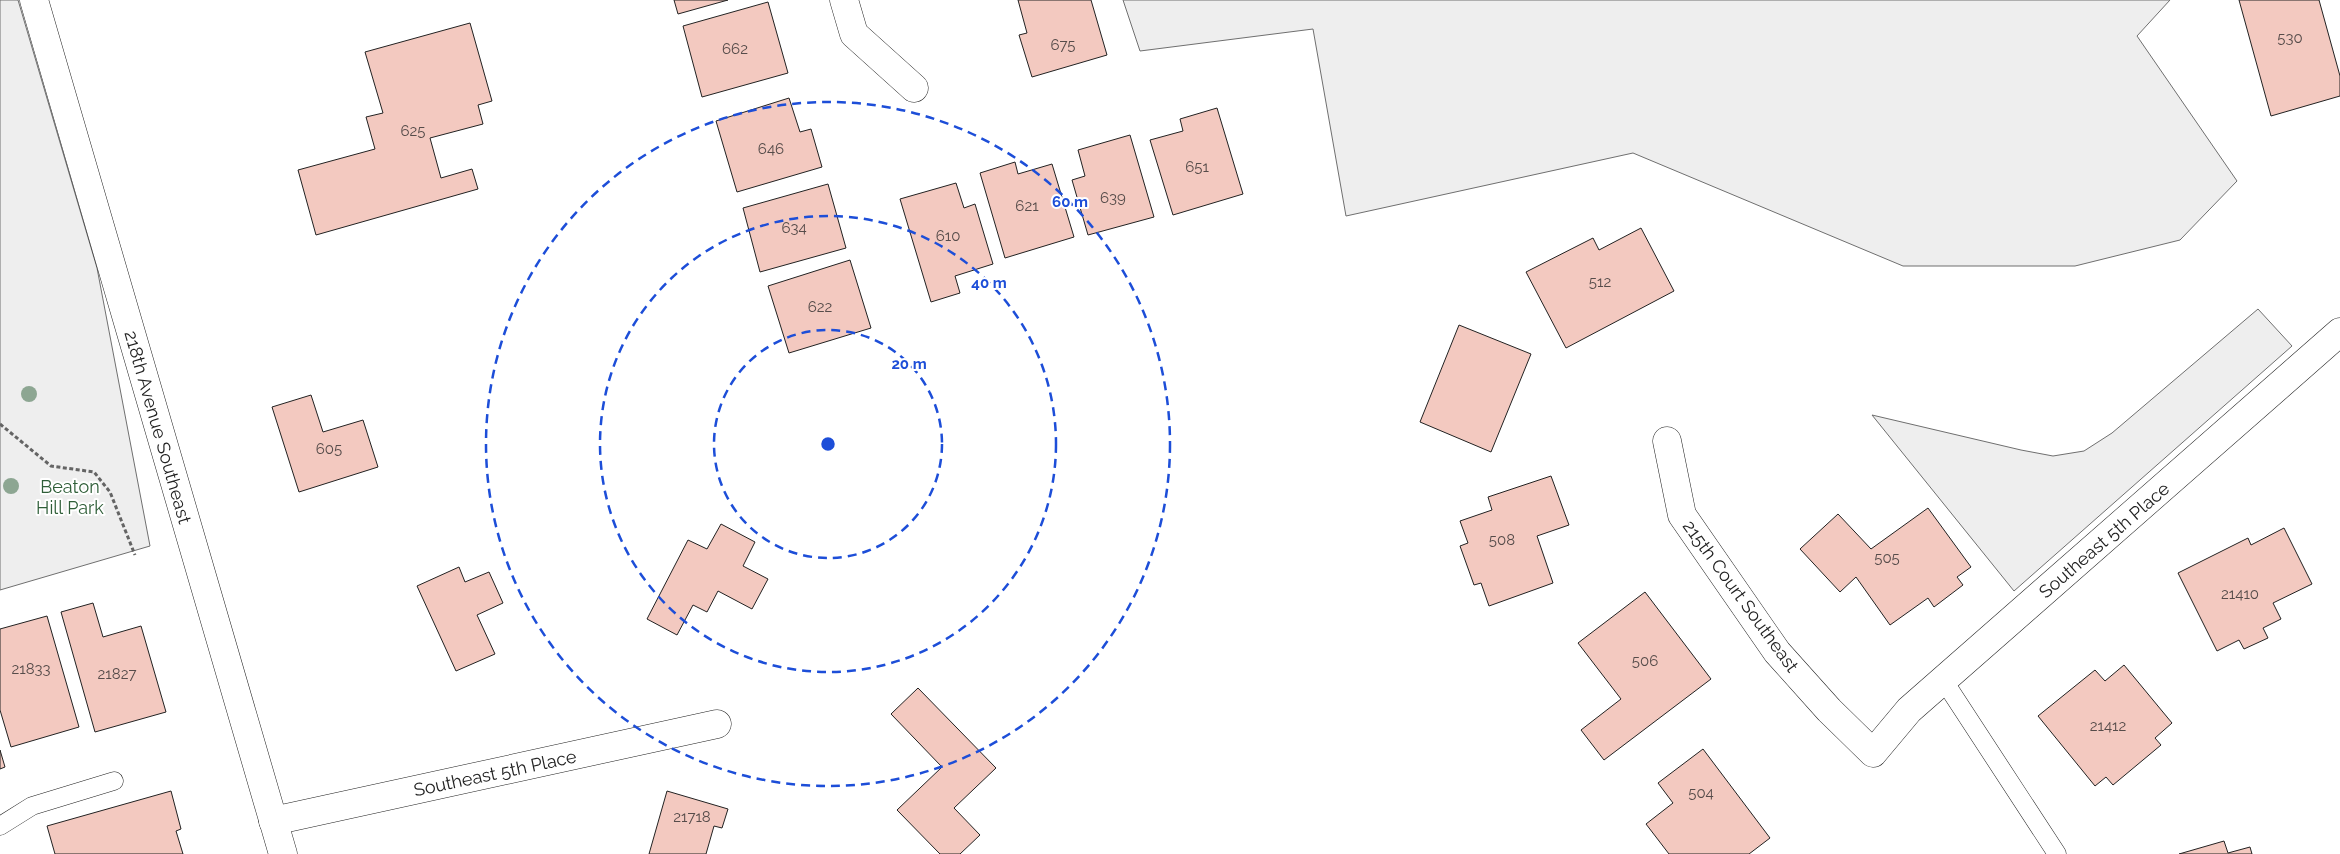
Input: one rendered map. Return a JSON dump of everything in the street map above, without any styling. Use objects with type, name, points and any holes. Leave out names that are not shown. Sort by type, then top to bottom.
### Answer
[{"type":"street","name":"218th Avenue Southeast","points":[[34,0],[283,854]]},
{"type":"street","points":[[844,0],[854,34],[914,88]]},
{"type":"street","name":"Southeast 5th Place","points":[[1873,753],[1909,710],[2340,332]]},
{"type":"street","name":"215th Court Southeast","points":[[1667,441],[1682,515],[1777,652],[1829,710],[1873,753]]},
{"type":"street","name":"Southeast 5th Place","points":[[273,821],[716,724]]},
{"type":"lane","points":[[1944,681],[2056,854]]},
{"type":"lane","points":[[0,826],[32,806],[114,781]]},
{"type":"path","points":[[0,424],[51,466],[94,472],[110,492],[135,555]]},
{"type":"green space","name":"Beaton Hill Park","points":[[0,0],[18,0],[97,268],[150,546],[0,590]]},
{"type":"green space","points":[[1123,0],[2170,0],[2137,36],[2237,181],[2180,240],[2075,266],[1903,266],[1633,153],[1346,216],[1313,29],[1140,51]]},
{"type":"green space","points":[[2258,309],[2292,346],[2014,591],[1872,415],[2053,456],[2084,451],[2112,433]]},
{"type":"building","points":[[674,0],[728,0],[678,14]]},
{"type":"building","points":[[1018,0],[1091,0],[1107,55],[1032,77],[1019,35],[1027,33]]},
{"type":"building","points":[[2239,0],[2319,0],[2340,76],[2340,96],[2271,116]]},
{"type":"building","points":[[768,2],[788,73],[702,97],[683,26]]},
{"type":"building","points":[[470,23],[492,101],[478,105],[483,124],[430,138],[441,178],[472,169],[478,189],[316,235],[298,170],[375,149],[366,117],[383,113],[365,52]]},
{"type":"building","points":[[789,98],[800,132],[811,129],[822,167],[737,192],[716,121]]},
{"type":"building","points":[[1217,108],[1243,194],[1173,215],[1150,140],[1183,131],[1180,119]]},
{"type":"building","points":[[1130,135],[1154,217],[1088,235],[1072,180],[1085,176],[1078,150]]},
{"type":"building","points":[[1015,162],[1018,174],[1052,164],[1074,237],[1005,258],[980,173]]},
{"type":"building","points":[[956,183],[964,208],[975,204],[993,264],[955,276],[960,293],[931,302],[900,199]]},
{"type":"building","points":[[828,184],[846,248],[760,272],[743,208]]},
{"type":"building","points":[[1641,228],[1674,291],[1566,348],[1526,272],[1593,238],[1599,250]]},
{"type":"building","points":[[850,260],[871,328],[789,353],[768,286]]},
{"type":"building","points":[[1459,325],[1531,354],[1491,452],[1420,422]]},
{"type":"building","points":[[311,395],[323,432],[363,420],[378,467],[299,492],[272,407]]},
{"type":"building","points":[[1551,476],[1569,525],[1537,536],[1553,583],[1489,606],[1481,583],[1474,585],[1460,546],[1468,543],[1460,521],[1492,510],[1488,497]]},
{"type":"building","points":[[1928,508],[1971,567],[1957,577],[1963,585],[1934,607],[1928,598],[1890,625],[1856,577],[1840,592],[1800,549],[1838,514],[1871,549]]},
{"type":"building","points":[[721,524],[755,542],[743,566],[768,579],[752,609],[718,591],[707,612],[693,605],[677,635],[647,619],[688,540],[707,549]]},
{"type":"building","points":[[2284,528],[2312,584],[2273,603],[2281,619],[2263,628],[2268,638],[2244,649],[2239,640],[2217,651],[2178,573],[2248,538],[2251,545]]},
{"type":"building","points":[[459,567],[465,582],[489,572],[503,603],[477,615],[495,654],[456,671],[417,586]]},
{"type":"building","points":[[1645,592],[1711,679],[1604,760],[1581,730],[1621,699],[1578,643]]},
{"type":"building","points":[[93,603],[103,637],[141,626],[166,712],[95,732],[61,612]]},
{"type":"building","points":[[47,616],[79,727],[11,747],[0,710],[0,629]]},
{"type":"building","points":[[2124,665],[2172,723],[2155,738],[2161,745],[2113,785],[2106,777],[2095,786],[2038,716],[2095,670],[2105,681]]},
{"type":"building","points":[[918,688],[996,768],[954,808],[980,835],[960,854],[940,854],[897,810],[942,767],[891,714]]},
{"type":"building","points":[[1703,749],[1770,838],[1749,854],[1669,854],[1646,824],[1673,803],[1658,783]]},
{"type":"building","points":[[0,750],[5,767],[0,769]]},
{"type":"building","points":[[171,791],[181,829],[176,831],[183,854],[55,854],[47,826]]},
{"type":"building","points":[[667,791],[728,809],[722,828],[714,826],[706,854],[649,854]]},
{"type":"building","points":[[2224,841],[2228,853],[2250,847],[2252,854],[2179,854]]}]
